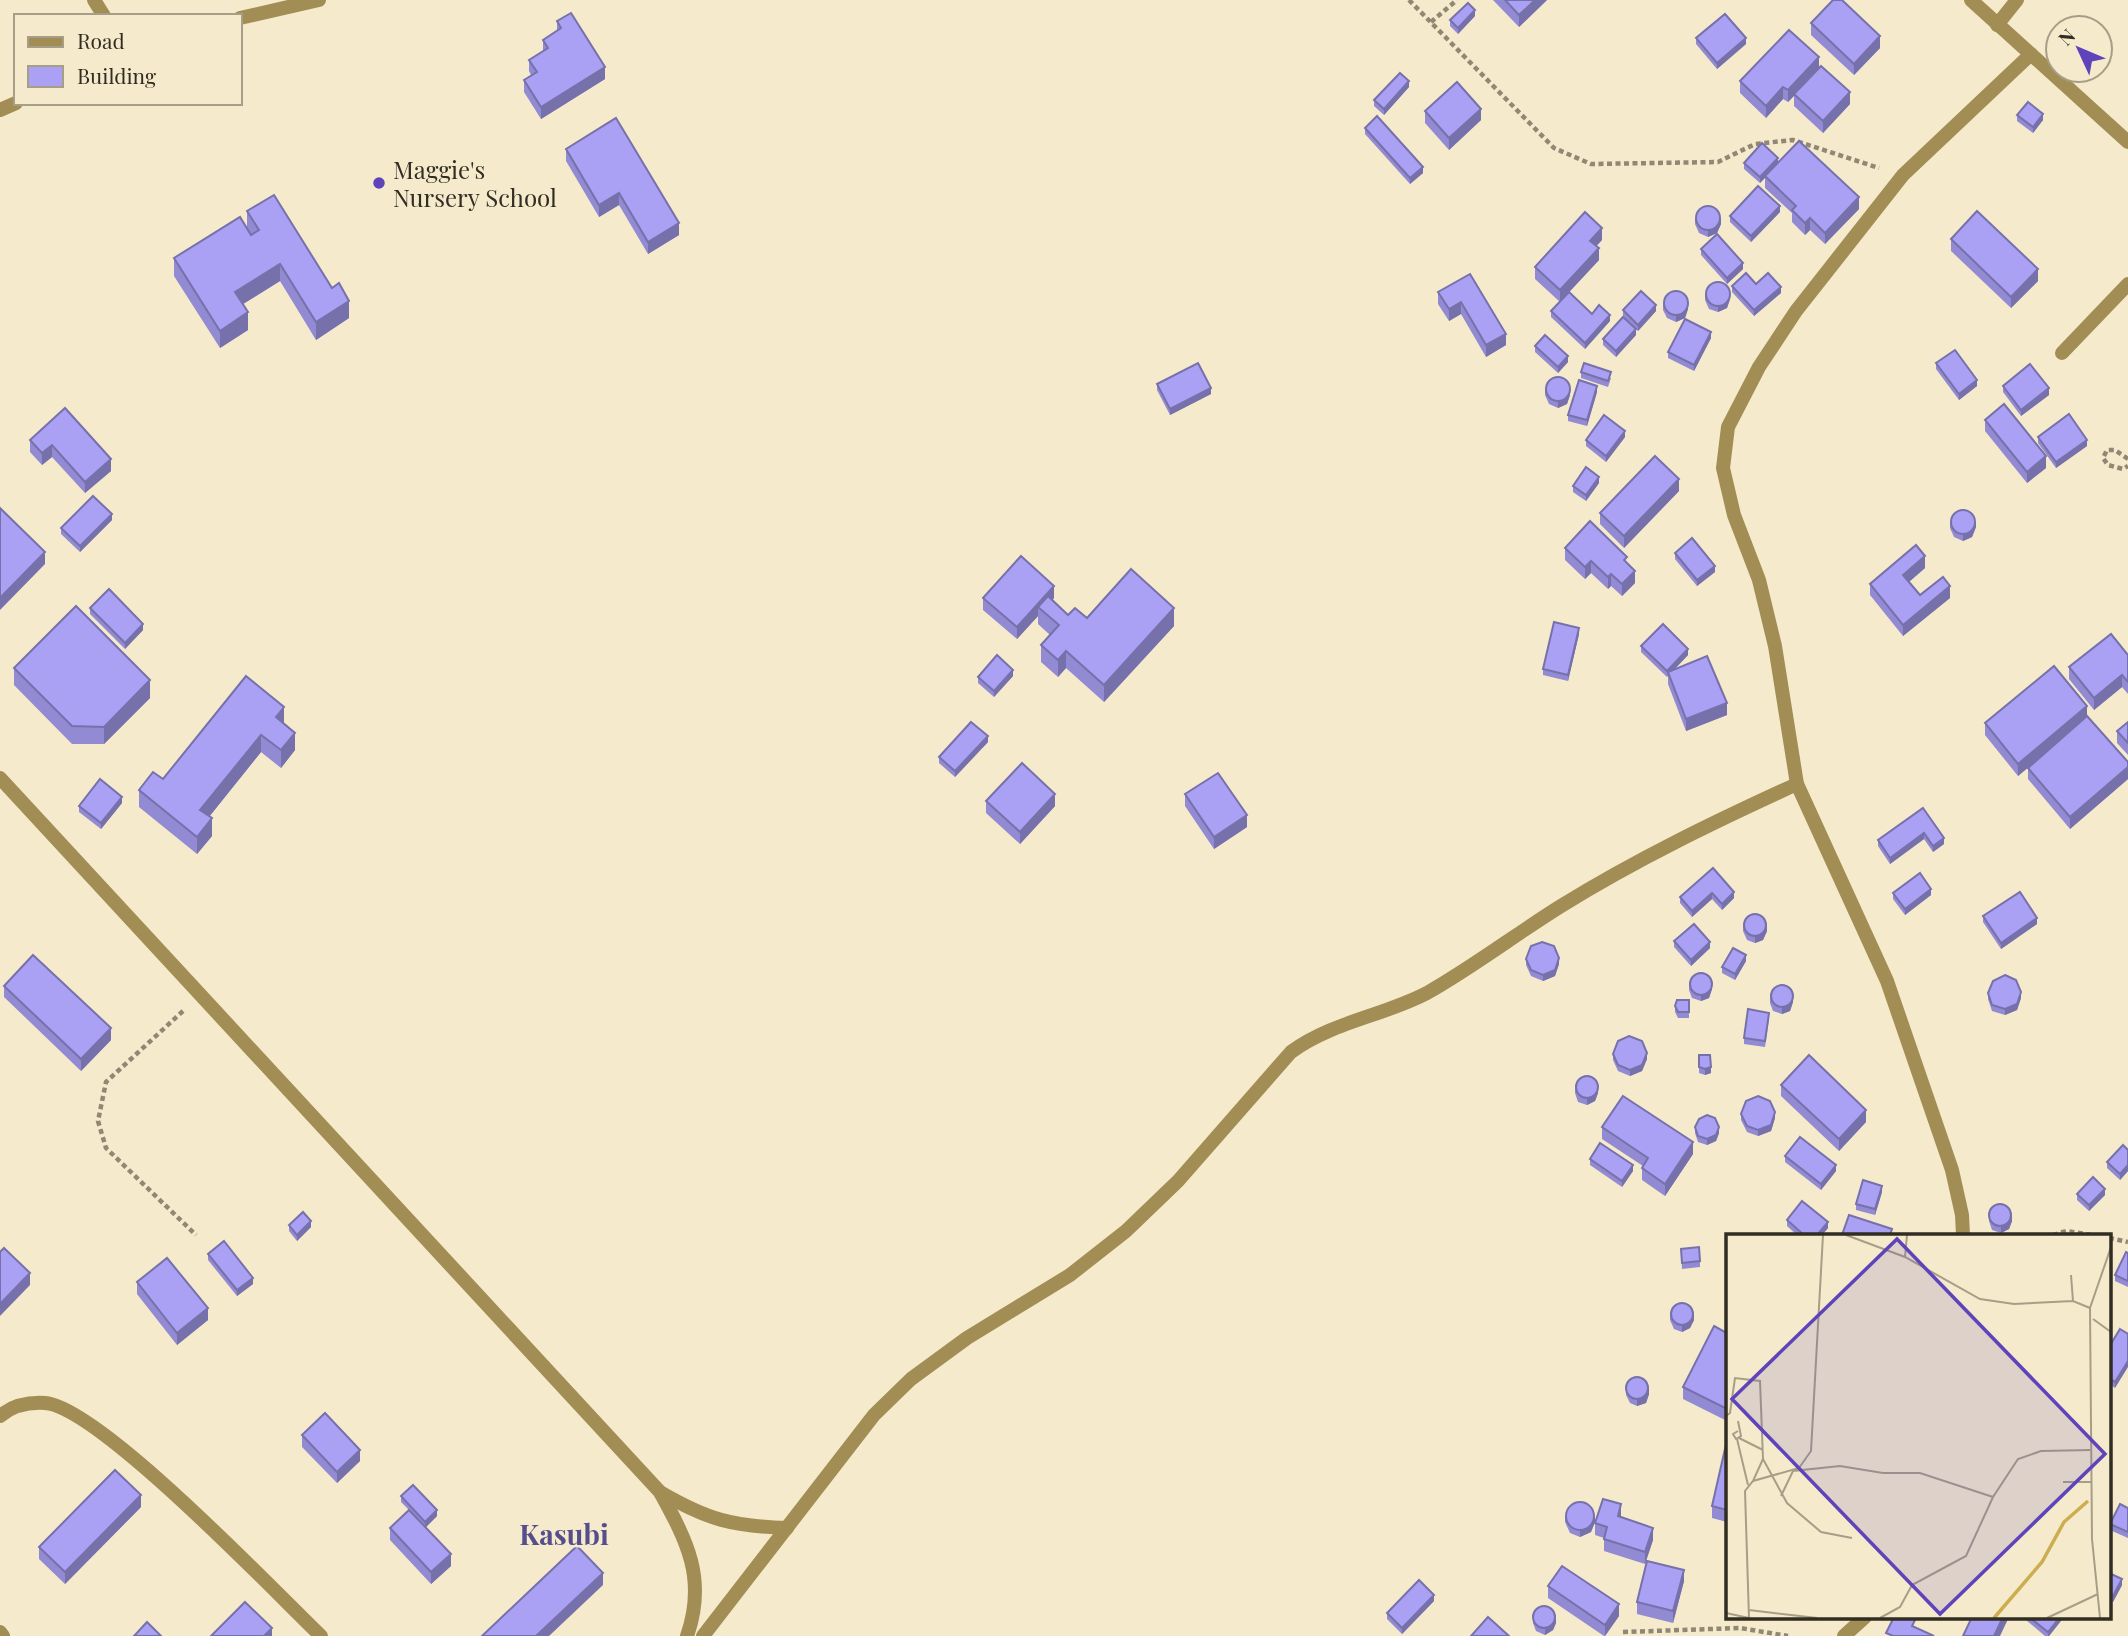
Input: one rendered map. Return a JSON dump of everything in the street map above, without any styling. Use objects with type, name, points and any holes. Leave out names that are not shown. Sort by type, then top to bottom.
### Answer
[{"type":"street","points":[[242,18],[319,0]]},
{"type":"street","points":[[1971,0],[2128,142]]},
{"type":"street","points":[[1997,25],[2017,0]]},
{"type":"street","points":[[1963,1234],[1962,1215],[1952,1170],[1887,981],[1797,784],[1774,646],[1759,580],[1734,515],[1723,468],[1728,427],[1759,367],[1796,311],[1903,175],[2031,54]]},
{"type":"street","points":[[2062,353],[2128,284]]},
{"type":"street","points":[[0,778],[660,1492],[687,1542],[695,1575],[695,1605],[687,1636]]},
{"type":"street","points":[[704,1636],[874,1415],[911,1379],[999,1316],[1070,1275],[1126,1231],[1213,1143],[1276,1068],[1309,1039],[1427,992],[1563,905],[1673,841],[1797,784]]},
{"type":"street","points":[[0,1416],[11,1406],[46,1403],[88,1422],[144,1467],[321,1636]]},
{"type":"street","points":[[660,1492],[696,1513],[725,1523],[787,1528]]},
{"type":"street","points":[[1844,1636],[1864,1618]]},
{"type":"path","points":[[1409,0],[1554,148],[1591,164],[1718,162],[1755,144],[1793,140],[1903,175]]},
{"type":"path","points":[[1431,22],[1457,0]]},
{"type":"path","points":[[2128,458],[2115,450],[2107,450],[2103,458],[2108,465],[2123,470],[2128,466]]},
{"type":"path","points":[[196,1235],[106,1148],[98,1121],[106,1082],[202,994]]},
{"type":"path","points":[[2056,1234],[2066,1231],[2086,1234]]},
{"type":"path","points":[[2110,1238],[2128,1241]]},
{"type":"path","points":[[1623,1632],[1740,1628],[1788,1636]]},
{"type":"building","points":[[1505,0],[1535,0],[1519,15]]},
{"type":"building","points":[[1833,0],[1842,0],[1880,36],[1854,64],[1811,23]]},
{"type":"building","points":[[1468,3],[1475,10],[1458,28],[1450,20]]},
{"type":"building","points":[[571,13],[605,67],[541,107],[524,80],[537,72],[529,60],[548,48],[543,40],[561,28],[557,21]]},
{"type":"building","points":[[1725,14],[1746,38],[1717,63],[1696,38]]},
{"type":"building","points":[[1789,30],[1819,57],[1788,90],[1783,87],[1766,106],[1740,81]]},
{"type":"building","points":[[1821,66],[1850,92],[1823,121],[1794,94]]},
{"type":"building","points":[[1400,73],[1409,81],[1384,109],[1374,100]]},
{"type":"building","points":[[1457,82],[1481,109],[1449,138],[1425,111]]},
{"type":"building","points":[[2028,102],[2043,114],[2033,127],[2017,115]]},
{"type":"building","points":[[1377,116],[1423,167],[1410,178],[1365,128]]},
{"type":"building","points":[[616,118],[679,223],[648,242],[619,193],[599,205],[566,149]]},
{"type":"building","points":[[1799,141],[1859,197],[1825,233],[1810,218],[1805,223],[1792,210],[1796,206],[1765,176]]},
{"type":"building","points":[[1762,143],[1778,158],[1760,177],[1744,163]]},
{"type":"building","points":[[1758,186],[1780,206],[1751,236],[1730,216]]},
{"type":"building","points":[[274,195],[332,288],[339,283],[349,301],[316,322],[280,264],[235,292],[248,312],[220,331],[174,258],[240,217],[251,235],[259,230],[247,211]]},
{"type":"building","points":[[1708,206],[1717,209],[1720,218],[1717,227],[1708,230],[1699,227],[1696,218],[1699,209]]},
{"type":"building","points":[[1977,211],[2038,269],[2011,297],[1951,239]]},
{"type":"building","points":[[1585,212],[1602,228],[1590,241],[1599,248],[1560,290],[1535,267]]},
{"type":"building","points":[[1717,234],[1743,263],[1727,278],[1701,249]]},
{"type":"building","points":[[1746,273],[1756,284],[1768,273],[1781,287],[1754,310],[1732,286]]},
{"type":"building","points":[[1470,274],[1506,334],[1486,345],[1461,302],[1449,309],[1438,292]]},
{"type":"building","points":[[1718,282],[1729,289],[1730,294],[1723,305],[1718,306],[1707,299],[1706,294],[1713,283]]},
{"type":"building","points":[[1641,291],[1656,305],[1638,325],[1623,310]]},
{"type":"building","points":[[1676,291],[1687,298],[1688,303],[1681,314],[1676,315],[1665,308],[1664,303],[1671,292]]},
{"type":"building","points":[[1569,292],[1592,314],[1599,305],[1610,315],[1585,343],[1551,311]]},
{"type":"building","points":[[1623,317],[1636,329],[1616,351],[1603,339]]},
{"type":"building","points":[[1685,319],[1711,332],[1694,365],[1668,352]]},
{"type":"building","points":[[1545,335],[1568,356],[1558,367],[1535,346]]},
{"type":"building","points":[[1955,350],[1977,380],[1959,394],[1936,363]]},
{"type":"building","points":[[1198,363],[1211,388],[1170,409],[1157,384]]},
{"type":"building","points":[[1584,363],[1611,372],[1608,381],[1581,372]]},
{"type":"building","points":[[2030,364],[2049,388],[2021,410],[2003,386]]},
{"type":"building","points":[[1558,377],[1569,384],[1570,389],[1563,400],[1558,401],[1547,394],[1546,389],[1553,378]]},
{"type":"building","points":[[1579,380],[1597,386],[1587,420],[1568,415]]},
{"type":"building","points":[[2004,404],[2046,456],[2027,472],[1985,420]]},
{"type":"building","points":[[65,408],[111,459],[85,482],[52,445],[42,453],[30,440]]},
{"type":"building","points":[[2069,414],[2087,440],[2056,462],[2038,437]]},
{"type":"building","points":[[1604,415],[1625,431],[1606,456],[1586,440]]},
{"type":"building","points":[[1655,456],[1679,479],[1624,536],[1600,513]]},
{"type":"building","points":[[1586,467],[1599,477],[1586,495],[1573,486]]},
{"type":"building","points":[[93,496],[112,514],[80,546],[61,528]]},
{"type":"building","points":[[0,508],[45,552],[0,598]]},
{"type":"building","points":[[1963,510],[1972,513],[1975,522],[1972,531],[1963,534],[1954,531],[1951,522],[1954,513]]},
{"type":"building","points":[[1590,521],[1627,557],[1624,560],[1635,571],[1622,584],[1611,574],[1608,577],[1591,561],[1585,567],[1565,548]]},
{"type":"building","points":[[1692,538],[1715,566],[1697,580],[1675,553]]},
{"type":"building","points":[[1916,545],[1925,556],[1903,575],[1920,595],[1943,577],[1950,586],[1903,625],[1870,584]]},
{"type":"building","points":[[1021,556],[1054,586],[1017,627],[983,598]]},
{"type":"building","points":[[1131,569],[1174,608],[1104,685],[1066,651],[1058,660],[1041,645],[1059,625],[1038,607],[1048,596],[1068,615],[1075,608],[1087,618]]},
{"type":"building","points":[[109,589],[143,624],[125,643],[90,608]]},
{"type":"building","points":[[76,606],[150,680],[104,727],[72,726],[14,668]]},
{"type":"building","points":[[1554,622],[1579,628],[1568,675],[1543,669]]},
{"type":"building","points":[[1663,624],[1688,649],[1667,671],[1641,646]]},
{"type":"building","points":[[2111,634],[2128,655],[2128,682],[2122,675],[2094,698],[2069,667]]},
{"type":"building","points":[[997,655],[1013,670],[994,691],[978,677]]},
{"type":"building","points":[[1707,656],[1727,703],[1686,719],[1668,672]]},
{"type":"building","points":[[2054,666],[2087,706],[2018,764],[1985,723]]},
{"type":"building","points":[[246,676],[284,707],[276,717],[295,733],[281,750],[261,735],[200,810],[212,818],[197,837],[139,790],[153,772],[163,779]]},
{"type":"building","points":[[2087,716],[2128,762],[2128,767],[2070,817],[2028,768]]},
{"type":"building","points":[[971,722],[988,736],[955,771],[939,757]]},
{"type":"building","points":[[2128,722],[2128,743],[2117,731]]},
{"type":"building","points":[[1022,763],[1055,794],[1020,832],[986,801]]},
{"type":"building","points":[[1218,773],[1247,815],[1214,837],[1185,794]]},
{"type":"building","points":[[100,779],[122,797],[101,823],[79,806]]},
{"type":"building","points":[[1923,808],[1944,838],[1933,846],[1924,833],[1890,858],[1878,840]]},
{"type":"building","points":[[1713,868],[1734,892],[1722,904],[1712,893],[1692,911],[1680,897]]},
{"type":"building","points":[[1920,873],[1931,889],[1905,909],[1893,893]]},
{"type":"building","points":[[2020,892],[2037,918],[2001,943],[1983,916]]},
{"type":"building","points":[[1755,914],[1763,917],[1766,925],[1763,933],[1755,936],[1747,933],[1744,925],[1747,917]]},
{"type":"building","points":[[1694,924],[1710,942],[1691,960],[1674,941]]},
{"type":"building","points":[[1542,942],[1554,946],[1559,958],[1555,970],[1543,975],[1531,970],[1526,959],[1531,946]]},
{"type":"building","points":[[1733,948],[1746,955],[1735,974],[1722,967]]},
{"type":"building","points":[[33,955],[111,1028],[81,1059],[4,986]]},
{"type":"building","points":[[1701,973],[1709,976],[1712,984],[1709,992],[1701,995],[1693,992],[1690,984],[1693,976]]},
{"type":"building","points":[[2005,975],[2016,980],[2021,992],[2017,1004],[2005,1009],[1992,1005],[1988,993],[1993,981]]},
{"type":"building","points":[[1782,985],[1790,988],[1793,996],[1790,1004],[1782,1007],[1774,1004],[1771,996],[1774,988]]},
{"type":"building","points":[[1677,1000],[1689,1000],[1689,1012],[1678,1012],[1675,1006]]},
{"type":"building","points":[[1748,1009],[1769,1013],[1765,1041],[1744,1038]]},
{"type":"building","points":[[1629,1036],[1642,1041],[1647,1053],[1642,1065],[1630,1070],[1618,1065],[1613,1054],[1618,1041]]},
{"type":"building","points":[[1699,1055],[1710,1055],[1711,1067],[1699,1067]]},
{"type":"building","points":[[1809,1055],[1866,1110],[1839,1139],[1781,1085]]},
{"type":"building","points":[[1587,1076],[1595,1079],[1598,1087],[1595,1095],[1587,1098],[1579,1095],[1576,1087],[1579,1079]]},
{"type":"building","points":[[1623,1096],[1693,1142],[1665,1184],[1642,1168],[1648,1158],[1602,1127]]},
{"type":"building","points":[[1758,1096],[1770,1101],[1775,1112],[1771,1125],[1758,1130],[1747,1126],[1741,1114],[1746,1101]]},
{"type":"building","points":[[1707,1115],[1715,1118],[1719,1127],[1716,1135],[1707,1139],[1698,1136],[1695,1127],[1699,1119]]},
{"type":"building","points":[[1800,1137],[1836,1165],[1821,1184],[1785,1156]]},
{"type":"building","points":[[1600,1143],[1633,1165],[1622,1181],[1590,1159]]},
{"type":"building","points":[[2123,1145],[2128,1150],[2128,1165],[2120,1174],[2107,1162]]},
{"type":"building","points":[[2093,1177],[2105,1189],[2089,1205],[2077,1194]]},
{"type":"building","points":[[1863,1180],[1882,1186],[1875,1209],[1856,1204]]},
{"type":"building","points":[[1802,1201],[1828,1222],[1818,1234],[1803,1234],[1787,1220]]},
{"type":"building","points":[[2000,1204],[2008,1207],[2011,1215],[2008,1223],[2000,1226],[1992,1223],[1989,1215],[1992,1207]]},
{"type":"building","points":[[303,1212],[311,1221],[297,1235],[289,1225]]},
{"type":"building","points":[[1849,1215],[1892,1229],[1890,1234],[1842,1234]]},
{"type":"building","points":[[224,1241],[253,1278],[237,1290],[208,1254]]},
{"type":"building","points":[[1699,1247],[1700,1261],[1682,1263],[1681,1249]]},
{"type":"building","points":[[4,1248],[30,1273],[0,1304],[0,1252]]},
{"type":"building","points":[[2126,1252],[2128,1253],[2128,1281],[2115,1275]]},
{"type":"building","points":[[167,1258],[208,1308],[177,1333],[137,1282]]},
{"type":"building","points":[[1682,1303],[1690,1306],[1693,1314],[1690,1322],[1682,1325],[1674,1322],[1671,1314],[1674,1306]]},
{"type":"building","points":[[1714,1326],[1726,1332],[1726,1408],[1683,1387]]},
{"type":"building","points":[[2120,1329],[2128,1334],[2128,1361],[2115,1382],[2110,1379],[2110,1345]]},
{"type":"building","points":[[1637,1377],[1645,1380],[1648,1388],[1645,1396],[1637,1399],[1629,1396],[1626,1388],[1629,1380]]},
{"type":"building","points":[[325,1413],[360,1450],[337,1472],[302,1435]]},
{"type":"building","points":[[1726,1444],[1726,1510],[1712,1506]]},
{"type":"building","points":[[115,1470],[141,1495],[65,1572],[39,1547]]},
{"type":"building","points":[[413,1485],[437,1510],[425,1522],[401,1496]]},
{"type":"building","points":[[1603,1499],[1621,1504],[1618,1516],[1653,1528],[1645,1552],[1604,1539],[1607,1527],[1595,1523]]},
{"type":"building","points":[[1580,1502],[1590,1506],[1594,1516],[1590,1526],[1580,1530],[1570,1526],[1566,1516],[1570,1506]]},
{"type":"building","points":[[2120,1504],[2128,1508],[2128,1532],[2110,1524]]},
{"type":"building","points":[[409,1510],[451,1554],[431,1572],[390,1528]]},
{"type":"building","points":[[577,1546],[603,1573],[536,1636],[482,1636]]},
{"type":"building","points":[[1647,1561],[1684,1570],[1673,1611],[1637,1602]]},
{"type":"building","points":[[1562,1566],[1619,1604],[1605,1625],[1548,1586]]},
{"type":"building","points":[[2110,1573],[2122,1579],[2113,1596],[2110,1594]]},
{"type":"building","points":[[1419,1580],[1434,1595],[1402,1628],[1387,1613]]},
{"type":"building","points":[[245,1602],[272,1628],[264,1636],[211,1636]]},
{"type":"building","points":[[1544,1606],[1552,1609],[1555,1617],[1552,1625],[1544,1628],[1536,1625],[1533,1617],[1536,1609]]},
{"type":"building","points":[[1488,1617],[1509,1636],[1471,1636]]},
{"type":"building","points":[[1894,1618],[1916,1618],[1912,1626],[1934,1636],[1893,1636],[1886,1633]]},
{"type":"building","points":[[1972,1618],[2003,1618],[1994,1636],[1963,1636]]},
{"type":"building","points":[[2030,1618],[2059,1618],[2048,1632]]},
{"type":"building","points":[[147,1622],[161,1636],[134,1636]]},
{"type":"place","name":"Maggie's Nursery School","points":[[379,183]]},
{"type":"district","name":"Kasubi","points":[[564,1533]]}]
